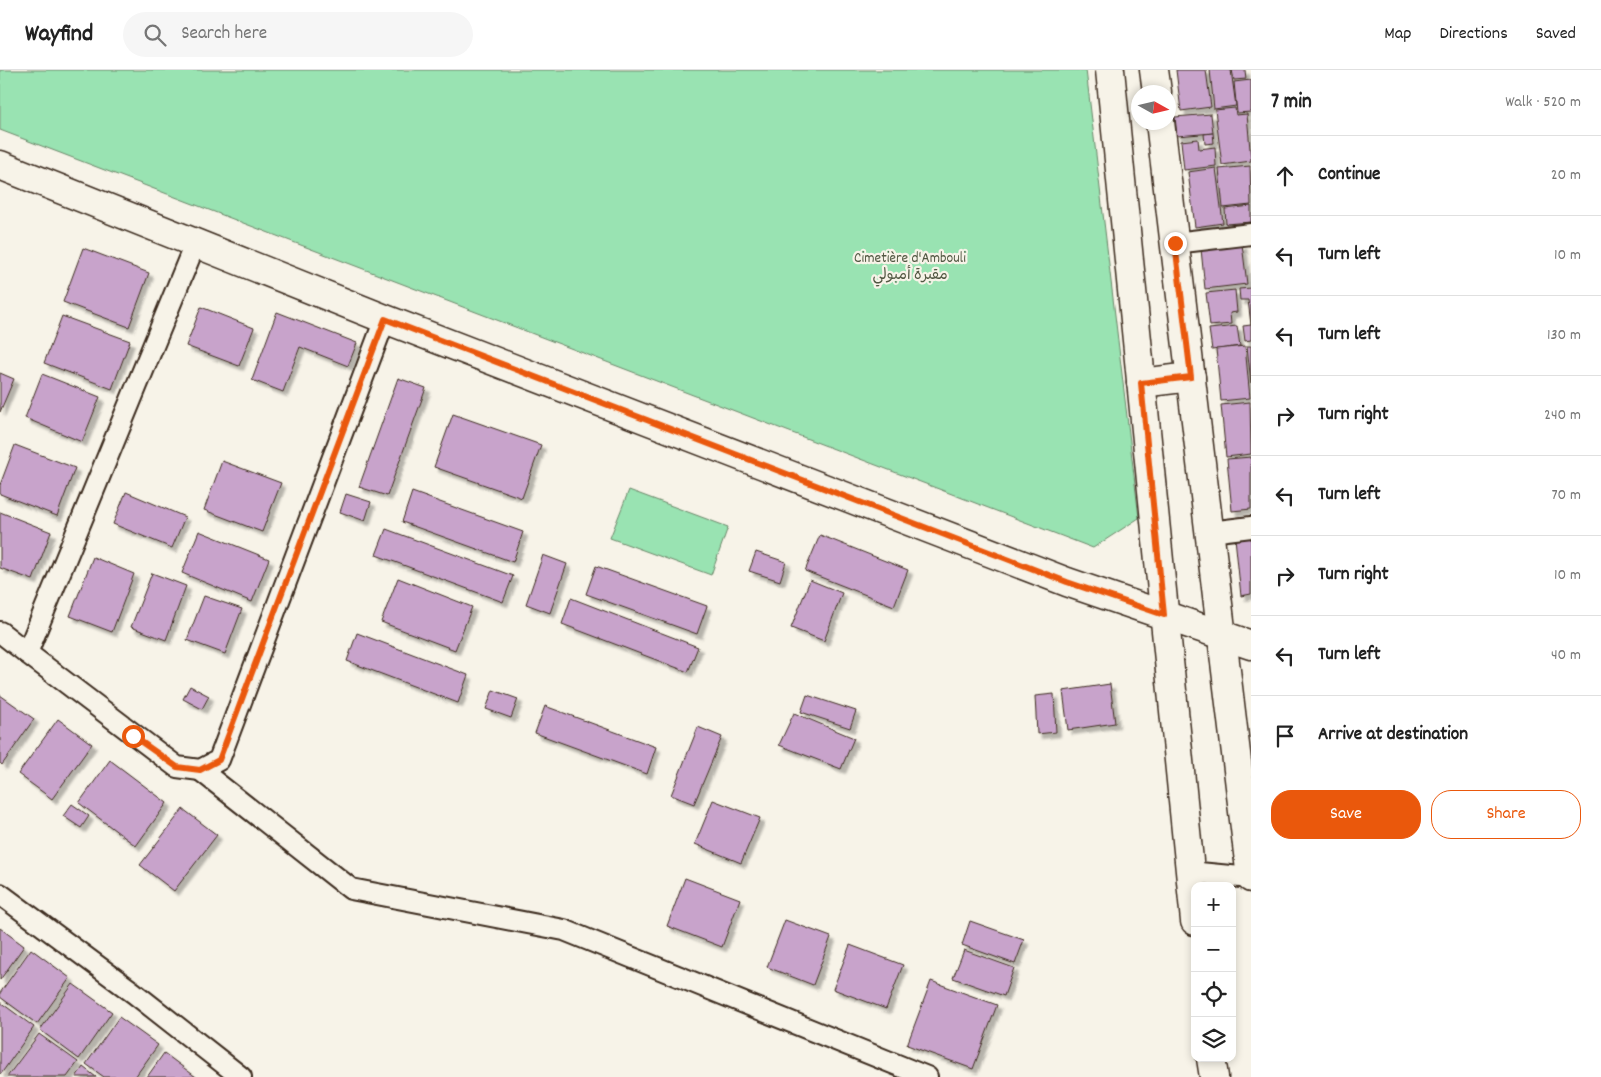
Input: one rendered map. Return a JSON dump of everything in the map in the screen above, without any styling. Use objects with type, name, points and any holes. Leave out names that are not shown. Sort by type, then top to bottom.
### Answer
[{"type":"main road","points":[[1110,70],[1191,888]]},
{"type":"main road","points":[[1154,70],[1156,85]]},
{"type":"main road","points":[[1161,130],[1251,878]]},
{"type":"main road","points":[[0,165],[385,319],[1067,582],[1251,645]]},
{"type":"main road","points":[[1141,383],[1191,377]]},
{"type":"main road","points":[[1212,1062],[1214,1077]]},
{"type":"street","points":[[1175,243],[1251,234]]},
{"type":"street","points":[[27,654],[195,244]]},
{"type":"street","points":[[200,770],[219,760],[385,319]]},
{"type":"street","points":[[1210,532],[1251,527]]},
{"type":"street","points":[[0,632],[177,767],[200,770],[351,889],[564,930],[927,1077]]},
{"type":"street","points":[[1189,872],[1251,878]]},
{"type":"street","points":[[0,894],[134,993],[241,1077]]},
{"type":"green space","name":"Cimetière d'Ambouli مقبرة أمبولي","points":[[0,70],[1086,70],[1139,518],[1093,548],[0,130]]},
{"type":"green space","points":[[629,490],[728,527],[711,575],[610,538]]},
{"type":"building","points":[[1176,70],[1206,70],[1211,107],[1181,111]]},
{"type":"building","points":[[1210,70],[1231,70],[1236,106],[1214,109]]},
{"type":"building","points":[[1232,70],[1245,70],[1246,79],[1234,80]]},
{"type":"building","points":[[1251,80],[1251,112],[1237,113],[1234,82]]},
{"type":"building","points":[[1235,108],[1236,115],[1247,114],[1251,161],[1222,165],[1215,110]]},
{"type":"building","points":[[1211,114],[1213,133],[1177,136],[1176,117]]},
{"type":"building","points":[[1213,133],[1214,143],[1205,144],[1204,134]]},
{"type":"building","points":[[1198,139],[1199,149],[1215,147],[1216,166],[1184,170],[1181,141]]},
{"type":"building","points":[[1250,166],[1251,205],[1223,208],[1219,169]]},
{"type":"building","points":[[1216,168],[1223,223],[1195,227],[1188,172]]},
{"type":"building","points":[[1251,206],[1251,222],[1226,224],[1225,209]]},
{"type":"building","points":[[1242,244],[1247,284],[1205,289],[1201,249]]},
{"type":"building","points":[[83,248],[149,273],[129,327],[63,302]]},
{"type":"building","points":[[1251,288],[1251,325],[1248,300],[1240,300],[1239,289]]},
{"type":"building","points":[[1235,290],[1237,312],[1230,313],[1231,324],[1210,326],[1206,293]]},
{"type":"building","points":[[201,307],[254,328],[239,366],[186,346]]},
{"type":"building","points":[[277,312],[357,343],[348,366],[300,347],[283,392],[252,380]]},
{"type":"building","points":[[62,316],[130,341],[112,389],[44,363]]},
{"type":"building","points":[[1251,325],[1251,340],[1245,341],[1243,326]]},
{"type":"building","points":[[1237,326],[1240,346],[1212,350],[1209,329]]},
{"type":"building","points":[[1245,346],[1250,398],[1221,401],[1216,349]]},
{"type":"building","points":[[1247,346],[1251,346],[1251,383]]},
{"type":"building","points":[[0,373],[14,379],[0,412]]},
{"type":"building","points":[[42,374],[100,397],[82,442],[25,418]]},
{"type":"building","points":[[398,378],[426,388],[387,496],[359,487]]},
{"type":"building","points":[[1250,402],[1251,454],[1226,457],[1221,405]]},
{"type":"building","points":[[453,414],[541,445],[522,498],[434,467]]},
{"type":"building","points":[[15,445],[75,468],[57,516],[0,494],[0,485]]},
{"type":"building","points":[[1251,457],[1251,509],[1232,511],[1227,459]]},
{"type":"building","points":[[222,461],[281,483],[262,532],[204,510]]},
{"type":"building","points":[[126,492],[185,517],[172,548],[113,524]]},
{"type":"building","points":[[412,492],[523,532],[513,562],[402,522]]},
{"type":"building","points":[[346,494],[371,502],[365,521],[340,512]]},
{"type":"building","points":[[0,512],[51,532],[33,580],[0,568]]},
{"type":"building","points":[[386,529],[513,576],[503,602],[376,555]]},
{"type":"building","points":[[199,531],[269,559],[252,602],[182,573]]},
{"type":"building","points":[[820,535],[908,570],[894,606],[805,571]]},
{"type":"building","points":[[1251,536],[1251,594],[1241,596],[1235,538]]},
{"type":"building","points":[[756,552],[786,562],[780,581],[749,571]]},
{"type":"building","points":[[543,555],[567,564],[550,613],[526,604]]},
{"type":"building","points":[[93,557],[134,574],[112,632],[70,616]]},
{"type":"building","points":[[596,566],[707,606],[697,634],[586,594]]},
{"type":"building","points":[[152,573],[186,586],[166,640],[131,627]]},
{"type":"building","points":[[398,578],[472,607],[455,650],[381,622]]},
{"type":"building","points":[[810,580],[842,593],[824,641],[791,628]]},
{"type":"building","points":[[204,596],[242,609],[225,654],[187,640]]},
{"type":"building","points":[[571,598],[698,647],[688,672],[562,624]]},
{"type":"building","points":[[357,633],[468,675],[458,703],[347,661]]},
{"type":"building","points":[[1110,684],[1115,723],[1068,730],[1063,691]]},
{"type":"building","points":[[190,686],[209,696],[202,709],[183,699]]},
{"type":"building","points":[[493,690],[518,699],[511,718],[486,709]]},
{"type":"building","points":[[1054,694],[1056,732],[1037,734],[1035,696]]},
{"type":"building","points":[[0,695],[34,719],[2,765],[0,763]]},
{"type":"building","points":[[807,695],[856,711],[850,728],[801,712]]},
{"type":"building","points":[[545,706],[656,747],[647,774],[535,733]]},
{"type":"building","points":[[794,713],[854,738],[841,769],[779,745]]},
{"type":"building","points":[[58,719],[92,744],[52,799],[18,774]]},
{"type":"building","points":[[698,727],[722,737],[694,804],[671,795]]},
{"type":"building","points":[[110,760],[167,803],[136,846],[79,803]]},
{"type":"building","points":[[713,800],[760,818],[741,863],[695,844]]},
{"type":"building","points":[[72,804],[89,816],[81,828],[63,816]]},
{"type":"building","points":[[183,809],[217,835],[174,891],[140,865]]},
{"type":"building","points":[[685,878],[740,899],[722,947],[667,926]]},
{"type":"building","points":[[785,920],[831,937],[813,985],[767,967]]},
{"type":"building","points":[[970,921],[1024,940],[1015,964],[962,945]]},
{"type":"building","points":[[0,928],[24,946],[0,980]]},
{"type":"building","points":[[850,945],[903,965],[886,1009],[833,989]]},
{"type":"building","points":[[31,949],[70,978],[37,1024],[0,997],[0,993]]},
{"type":"building","points":[[964,950],[1014,968],[1004,996],[953,978]]},
{"type":"building","points":[[931,981],[997,1005],[973,1069],[907,1045]]},
{"type":"building","points":[[73,984],[112,1012],[79,1059],[40,1030]]},
{"type":"building","points":[[0,1002],[34,1027],[1,1074],[0,1073]]},
{"type":"building","points":[[119,1017],[158,1045],[135,1077],[104,1077],[86,1064]]},
{"type":"building","points":[[39,1034],[78,1062],[67,1077],[7,1077]]},
{"type":"building","points":[[164,1053],[196,1077],[147,1077]]},
{"type":"building","points":[[83,1067],[96,1077],[76,1077]]},
{"type":"route","points":[[133,736],[177,767],[200,770],[219,760],[385,319],[1067,582],[1164,615],[1141,383],[1191,377],[1175,243]]}]
